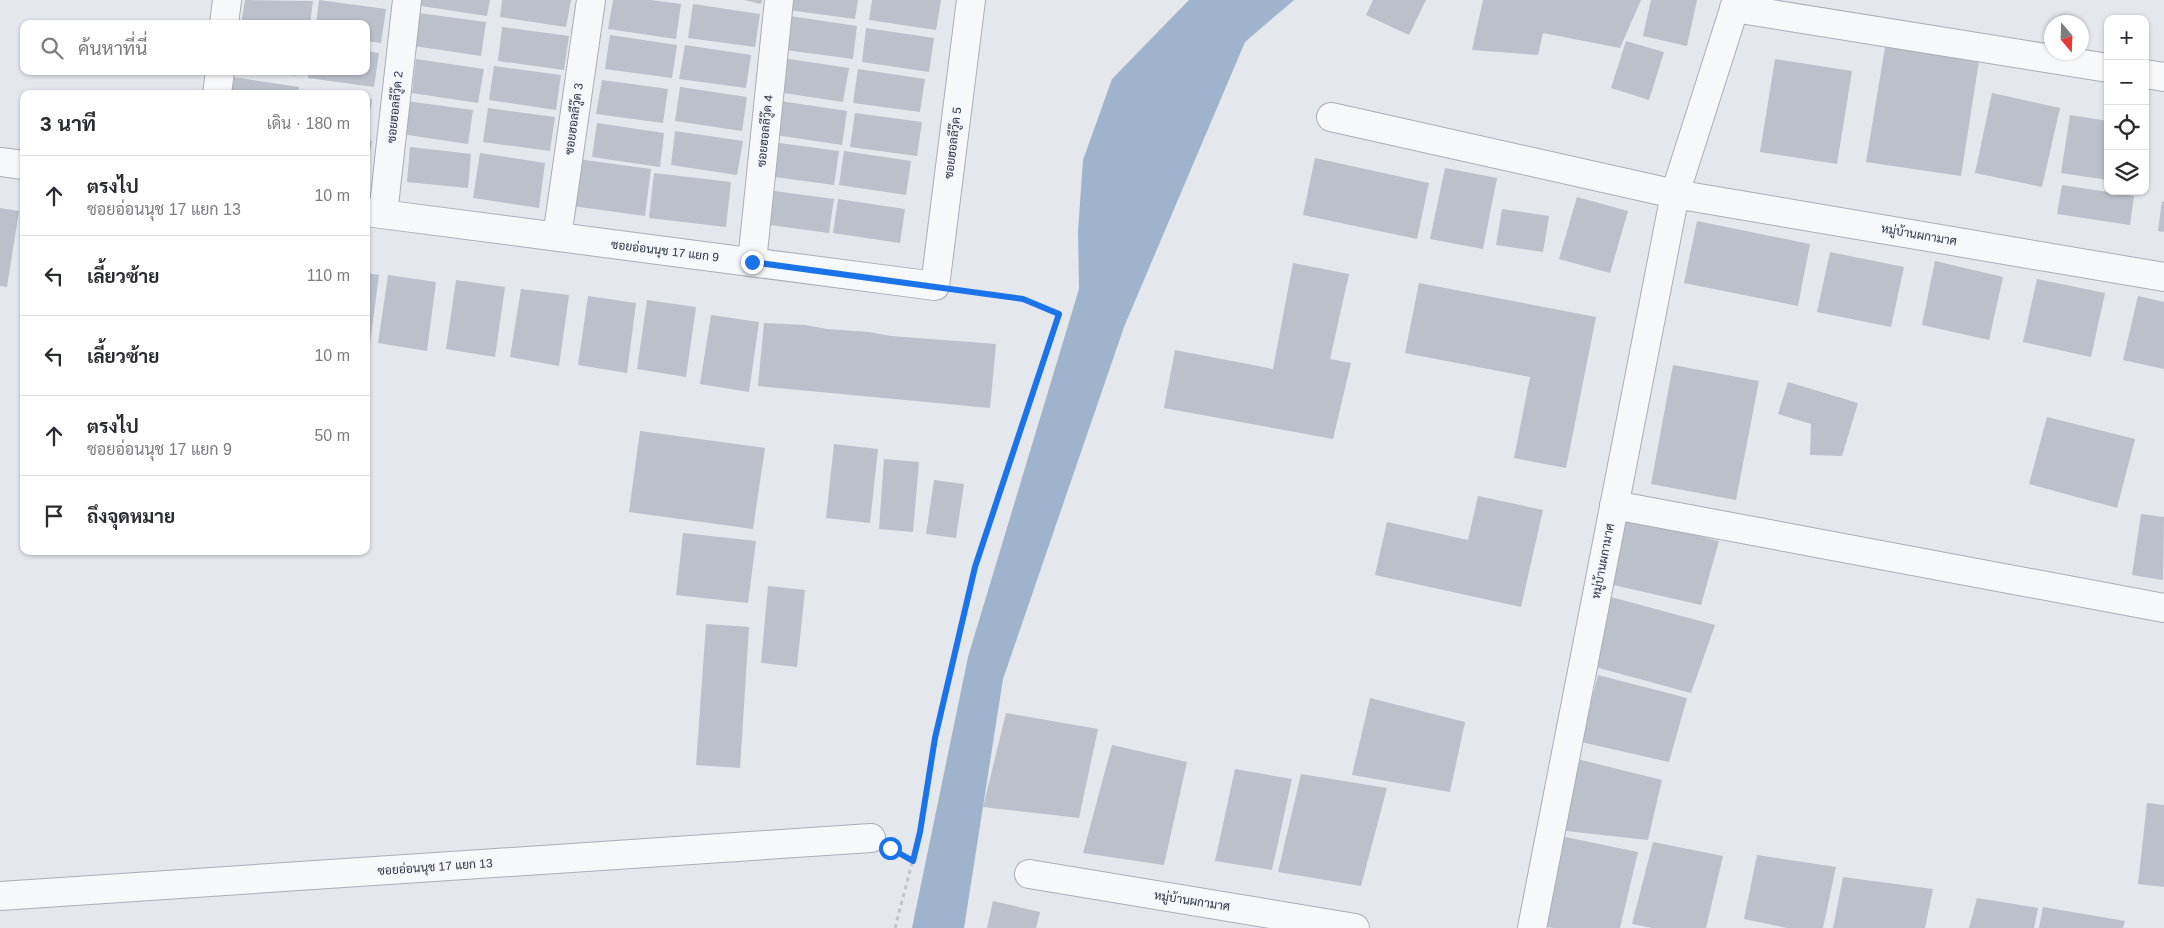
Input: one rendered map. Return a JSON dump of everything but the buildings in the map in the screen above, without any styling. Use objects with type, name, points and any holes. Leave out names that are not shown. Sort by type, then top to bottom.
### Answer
[{"type":"street","points":[[224,20],[227,0]]},
{"type":"street","name":"ซอยฮอลลีวู๊ด 2","points":[[374,213],[406,0]]},
{"type":"street","name":"ซอยฮอลลีวู๊ด 3","points":[[557,237],[591,0]]},
{"type":"street","name":"ซอยฮอลลีวู๊ด 4","points":[[752,262],[778,0]]},
{"type":"street","name":"ซอยฮอลลีวู๊ด 5","points":[[935,286],[971,0]]},
{"type":"street","name":"หมู่บ้านผกามาศ","points":[[1532,928],[1675,194],[1736,4],[2104,67]]},
{"type":"street","points":[[218,90],[219,75]]},
{"type":"street","points":[[2149,75],[2164,77]]},
{"type":"street","points":[[1331,117],[1675,194]]},
{"type":"street","points":[[0,162],[20,164]]},
{"type":"street","name":"หมู่บ้านผกามาศ","points":[[1675,194],[2164,277]]},
{"type":"street","name":"ซอยอ่อนนุช 17 แยก 9","points":[[374,213],[935,286]]},
{"type":"street","points":[[1614,505],[2164,608]]},
{"type":"street","name":"ซอยอ่อนนุช 17 แยก 13","points":[[0,896],[871,838]]},
{"type":"street","name":"หมู่บ้านผกามาศ","points":[[1029,874],[1355,928]]},
{"type":"path","points":[[895,928],[920,832],[935,738],[975,567],[1059,314],[1023,299],[935,286]]},
{"type":"path","points":[[897,852],[913,861]]},
{"type":"water","points":[[1189,0],[1294,0],[1245,42],[1124,327],[1003,679],[964,928],[912,928],[968,657],[1079,289],[1078,231],[1083,160],[1112,79]]},
{"type":"route","points":[[752,262],[1023,299],[1059,314],[975,567],[935,738],[920,832],[913,861],[890,848]]}]
